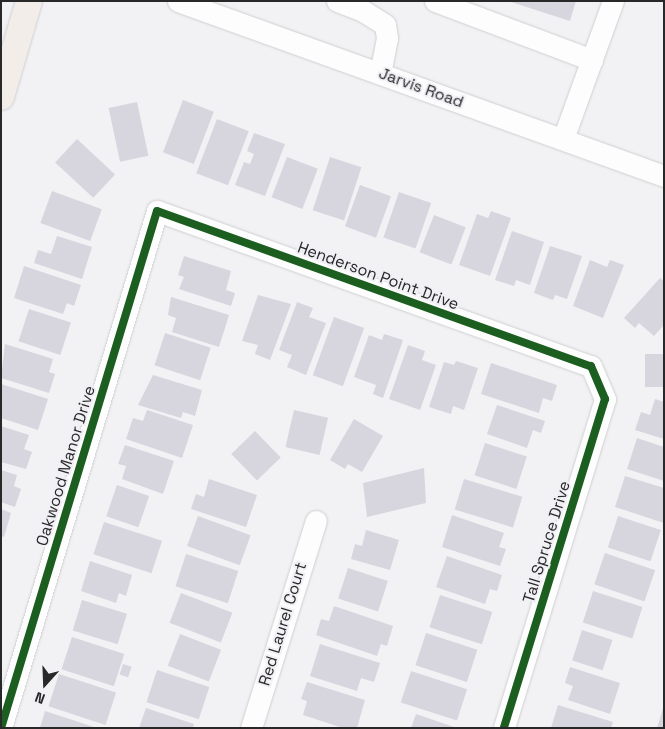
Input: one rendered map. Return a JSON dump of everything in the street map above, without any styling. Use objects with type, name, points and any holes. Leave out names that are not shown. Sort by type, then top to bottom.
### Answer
[{"type":"main road","points":[[1,97],[29,1]]},
{"type":"street","name":"Jarvis Road","points":[[178,1],[664,176]]},
{"type":"street","points":[[337,1],[363,11],[385,25],[380,73]]},
{"type":"street","points":[[435,1],[592,60]]},
{"type":"street","points":[[563,139],[613,1]]},
{"type":"street","name":"Henderson Point Drive","points":[[157,211],[590,366]]},
{"type":"street","name":"Oakwood Manor Drive","points":[[1,728],[157,211]]},
{"type":"street","name":"Tall Spruce Drive","points":[[504,728],[605,399],[590,366]]},
{"type":"street","name":"Red Laurel Court","points":[[251,728],[316,521]]},
{"type":"building","points":[[508,1],[576,1],[570,21]]},
{"type":"building","points":[[183,100],[214,112],[194,164],[163,152]]},
{"type":"building","points":[[137,102],[148,156],[120,162],[109,108]]},
{"type":"building","points":[[217,119],[249,131],[228,185],[196,173]]},
{"type":"building","points":[[254,133],[285,144],[265,196],[235,185],[244,162],[250,164],[254,154],[247,151]]},
{"type":"building","points":[[77,139],[115,174],[93,198],[55,162]]},
{"type":"building","points":[[287,157],[318,169],[302,209],[272,197]]},
{"type":"building","points":[[330,157],[361,167],[344,220],[313,210]]},
{"type":"building","points":[[360,185],[391,196],[376,238],[345,226]]},
{"type":"building","points":[[52,191],[102,209],[90,241],[40,223]]},
{"type":"building","points":[[399,192],[431,203],[416,248],[383,237]]},
{"type":"building","points":[[491,211],[511,218],[490,276],[459,265],[477,214],[488,218]]},
{"type":"building","points":[[434,215],[466,227],[451,265],[420,252]]},
{"type":"building","points":[[512,231],[544,242],[530,285],[516,280],[514,286],[495,280]]},
{"type":"building","points":[[57,236],[92,247],[82,279],[34,263],[38,250],[51,254]]},
{"type":"building","points":[[550,246],[582,256],[567,299],[555,295],[553,300],[534,293]]},
{"type":"building","points":[[184,256],[231,271],[226,290],[235,293],[231,306],[179,289],[184,277],[178,275]]},
{"type":"building","points":[[590,260],[607,267],[610,260],[624,265],[603,318],[573,306]]},
{"type":"building","points":[[24,266],[81,285],[74,306],[67,303],[63,314],[14,298]]},
{"type":"building","points":[[660,278],[664,281],[664,325],[654,336],[639,323],[635,328],[624,318]]},
{"type":"building","points":[[258,295],[291,304],[270,360],[255,354],[258,345],[242,341]]},
{"type":"building","points":[[171,297],[229,315],[219,347],[172,332],[176,318],[168,315]]},
{"type":"building","points":[[297,302],[313,308],[309,317],[326,323],[306,375],[287,367],[292,355],[279,350]]},
{"type":"building","points":[[29,309],[71,323],[60,355],[18,341]]},
{"type":"building","points":[[334,317],[364,328],[343,386],[313,375]]},
{"type":"building","points":[[165,333],[211,348],[200,380],[154,365]]},
{"type":"building","points":[[384,334],[403,340],[383,398],[373,394],[376,385],[354,377],[369,335],[382,340]]},
{"type":"building","points":[[5,344],[53,359],[49,372],[55,374],[49,393],[1,378]]},
{"type":"building","points":[[408,345],[425,351],[422,360],[436,365],[420,410],[389,399]]},
{"type":"building","points":[[645,354],[664,354],[664,387],[645,387]]},
{"type":"building","points":[[456,361],[478,368],[464,410],[453,406],[451,414],[429,407],[444,362],[454,365]]},
{"type":"building","points":[[491,363],[557,385],[552,401],[543,398],[539,413],[481,394]]},
{"type":"building","points":[[153,375],[202,390],[195,416],[183,412],[181,418],[138,405]]},
{"type":"building","points":[[1,384],[48,399],[38,430],[1,418]]},
{"type":"building","points":[[655,399],[664,402],[664,439],[635,430],[641,412],[650,415]]},
{"type":"building","points":[[497,405],[545,421],[541,433],[533,430],[527,448],[487,434]]},
{"type":"building","points":[[147,410],[193,425],[182,458],[126,439],[133,418],[143,421]]},
{"type":"building","points":[[294,410],[328,418],[320,455],[285,447]]},
{"type":"building","points":[[354,419],[383,436],[362,472],[348,464],[345,469],[330,460]]},
{"type":"building","points":[[1,426],[29,435],[24,449],[32,452],[26,469],[1,462]]},
{"type":"building","points":[[255,431],[281,458],[257,481],[231,454]]},
{"type":"building","points":[[637,438],[664,447],[664,481],[627,469]]},
{"type":"building","points":[[485,443],[527,457],[516,489],[474,475]]},
{"type":"building","points":[[125,445],[174,461],[163,494],[122,479],[126,466],[118,464]]},
{"type":"building","points":[[424,468],[426,503],[367,517],[363,483]]},
{"type":"building","points":[[1,470],[17,475],[14,486],[21,489],[15,507],[1,502]]},
{"type":"building","points":[[625,476],[664,488],[664,523],[615,507]]},
{"type":"building","points":[[209,479],[257,495],[246,527],[191,509],[196,494],[204,497]]},
{"type":"building","points":[[464,479],[522,497],[513,527],[455,510]]},
{"type":"building","points":[[117,485],[149,496],[138,527],[106,516]]},
{"type":"building","points":[[1,509],[11,513],[4,537],[1,536]]},
{"type":"building","points":[[452,515],[504,533],[499,547],[506,549],[500,566],[442,547]]},
{"type":"building","points":[[198,516],[251,535],[240,565],[187,546]]},
{"type":"building","points":[[618,516],[661,530],[651,561],[608,547]]},
{"type":"building","points":[[104,522],[162,541],[152,573],[93,554]]},
{"type":"building","points":[[366,530],[399,540],[390,570],[351,559],[355,544],[362,546]]},
{"type":"building","points":[[605,553],[655,570],[644,601],[594,584]]},
{"type":"building","points":[[186,554],[238,571],[228,603],[175,586]]},
{"type":"building","points":[[447,556],[502,575],[497,591],[490,589],[485,604],[436,587]]},
{"type":"building","points":[[90,561],[132,575],[126,596],[119,593],[116,603],[81,591]]},
{"type":"building","points":[[348,568],[388,581],[378,611],[338,598]]},
{"type":"building","points":[[593,591],[642,607],[632,638],[583,622]]},
{"type":"building","points":[[181,593],[232,613],[221,643],[170,623]]},
{"type":"building","points":[[440,595],[492,612],[482,644],[429,627]]},
{"type":"building","points":[[82,600],[127,614],[118,644],[73,631]]},
{"type":"building","points":[[334,606],[393,626],[387,646],[381,644],[377,656],[316,635],[321,619],[329,621]]},
{"type":"building","points":[[582,630],[612,640],[603,670],[572,660]]},
{"type":"building","points":[[426,633],[477,650],[467,682],[415,665]]},
{"type":"building","points":[[180,634],[221,650],[209,682],[168,666]]},
{"type":"building","points":[[72,637],[124,654],[114,686],[61,669]]},
{"type":"building","points":[[320,644],[380,663],[374,682],[361,678],[357,691],[310,676]]},
{"type":"building","points":[[123,664],[132,667],[128,677],[120,674]]},
{"type":"building","points":[[570,667],[620,683],[610,714],[568,700],[573,686],[565,683]]},
{"type":"building","points":[[157,670],[209,687],[199,719],[146,702]]},
{"type":"building","points":[[411,671],[467,689],[457,721],[401,702]]},
{"type":"building","points":[[59,674],[116,693],[106,725],[48,706]]},
{"type":"building","points":[[307,682],[365,700],[357,728],[343,728],[303,715],[307,701],[301,699]]},
{"type":"building","points":[[558,705],[613,722],[611,728],[551,728]]},
{"type":"building","points":[[146,708],[194,724],[193,728],[139,728]]},
{"type":"building","points":[[663,708],[664,728],[657,728]]},
{"type":"building","points":[[45,711],[94,727],[94,728],[40,728]]},
{"type":"building","points":[[416,714],[454,727],[454,728],[411,728]]},
{"type":"cycle path","points":[[1,728],[157,211],[591,366],[605,399],[504,728]]}]
